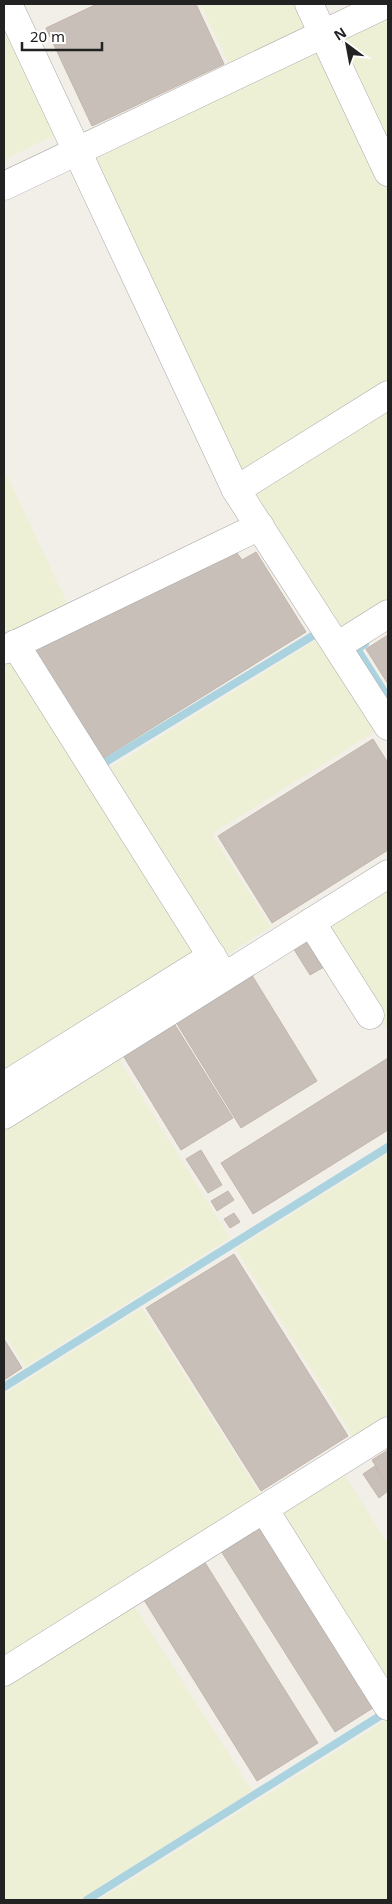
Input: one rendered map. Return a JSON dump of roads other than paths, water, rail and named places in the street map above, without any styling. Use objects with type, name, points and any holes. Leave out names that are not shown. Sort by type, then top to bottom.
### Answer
[{"type":"street","points":[[9,4],[236,490],[388,726]]},
{"type":"street","points":[[309,4],[388,172]]},
{"type":"street","points":[[4,167],[74,143],[324,35],[386,4]]},
{"type":"street","points":[[4,186],[74,143]]},
{"type":"street","points":[[236,490],[388,395]]},
{"type":"street","points":[[218,966],[10,647],[260,526]]},
{"type":"street","points":[[337,646],[388,614]]},
{"type":"street","points":[[4,1086],[218,966],[311,922],[388,874]]},
{"type":"street","points":[[311,922],[370,1015]]},
{"type":"street","points":[[4,1115],[218,966]]},
{"type":"street","points":[[4,1672],[388,1431]]},
{"type":"street","points":[[264,1509],[388,1706]]},
{"type":"waterway","points":[[104,763],[314,635]]},
{"type":"waterway","points":[[365,644],[357,649],[388,698]]},
{"type":"waterway","points":[[4,1387],[388,1147]]},
{"type":"waterway","points":[[87,1900],[383,1714]]}]
